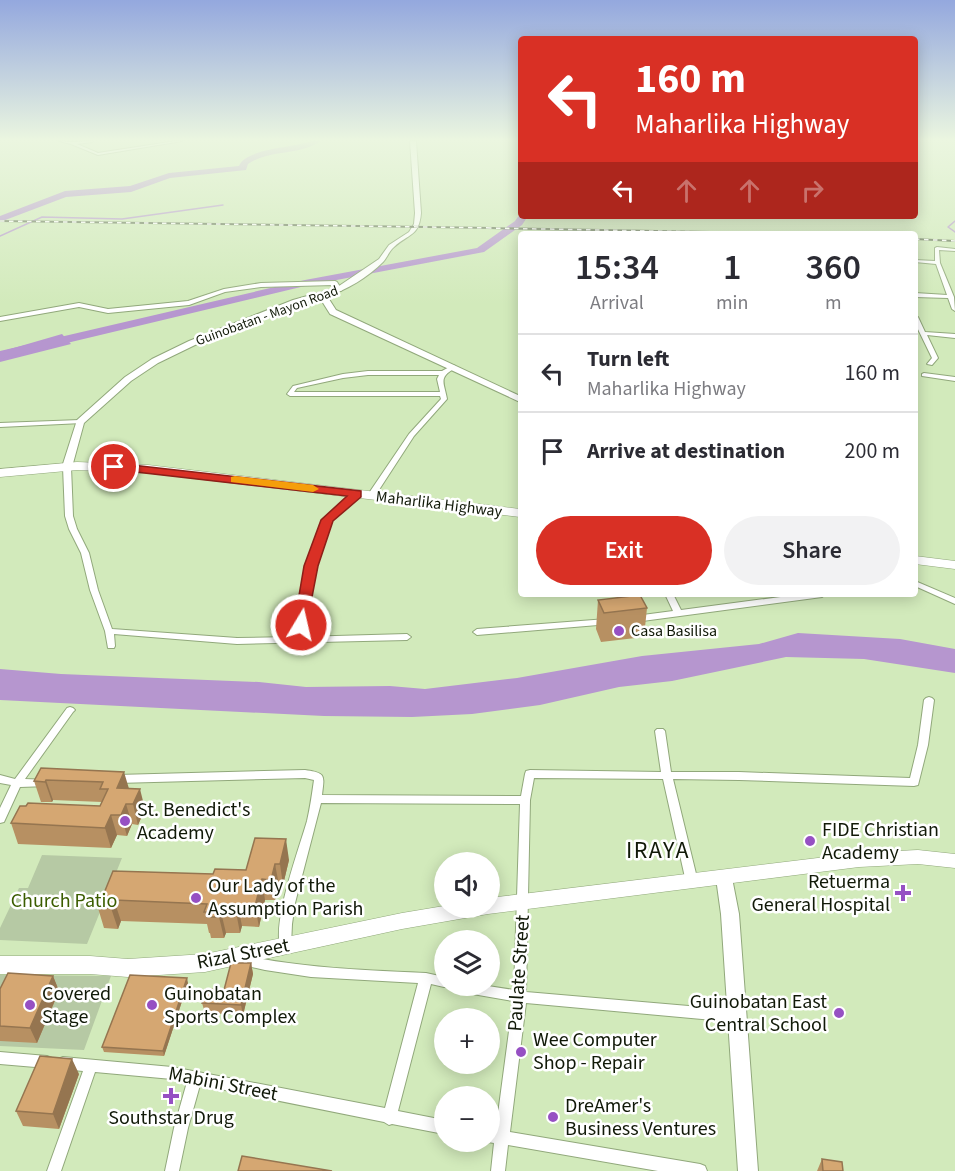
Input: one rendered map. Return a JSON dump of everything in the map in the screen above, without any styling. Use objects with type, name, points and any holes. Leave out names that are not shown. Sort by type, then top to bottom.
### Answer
[{"type":"highway","name":"Maharlika Highway","points":[[0,473],[67,466],[148,469],[518,513]]},
{"type":"highway","points":[[918,560],[955,565]]},
{"type":"main road","name":"Guinobatan - Mayon Road","points":[[80,422],[128,379],[155,361],[192,343],[296,302],[339,290],[374,267],[387,254],[391,246],[412,233],[417,224],[415,196]]},
{"type":"main road","points":[[323,294],[328,308],[333,312],[518,398]]},
{"type":"main road","points":[[67,466],[80,422]]},
{"type":"main road","points":[[500,904],[859,860],[918,856],[955,861]]},
{"type":"main road","points":[[724,878],[730,914],[735,1016],[748,1171]]},
{"type":"main road","name":"Rizal Street","points":[[0,965],[90,965],[128,968],[205,963],[434,916]]},
{"type":"street","points":[[955,250],[937,248],[938,263],[955,309]]},
{"type":"street","points":[[918,261],[938,263]]},
{"type":"street","points":[[0,319],[79,305],[108,310],[189,303],[224,291],[278,283],[335,283],[339,290]]},
{"type":"street","points":[[918,295],[951,297]]},
{"type":"street","points":[[918,324],[935,358],[930,364]]},
{"type":"street","points":[[922,333],[955,336]]},
{"type":"street","points":[[443,394],[290,394],[295,387],[343,376],[368,373],[443,373],[453,367]]},
{"type":"street","points":[[371,496],[407,440],[444,399],[440,379],[443,373]]},
{"type":"street","points":[[924,375],[955,379]]},
{"type":"street","points":[[0,425],[80,422]]},
{"type":"street","points":[[67,466],[69,516],[72,529],[85,553],[94,590],[110,632],[111,646]]},
{"type":"street","points":[[295,639],[301,625],[311,566],[328,520],[357,494]]},
{"type":"street","points":[[918,584],[955,601]]},
{"type":"street","points":[[670,597],[678,614]]},
{"type":"street","points":[[477,632],[577,626],[800,597]]},
{"type":"street","points":[[110,632],[237,641],[407,637]]},
{"type":"street","points":[[667,776],[914,782],[924,745],[929,700]]},
{"type":"street","points":[[0,819],[3,807],[16,783],[70,710]]},
{"type":"street","points":[[660,731],[667,776],[692,882]]},
{"type":"street","name":"Paulate Street","points":[[500,1107],[519,997],[524,901],[525,800],[530,774],[667,776]]},
{"type":"street","points":[[110,779],[313,775],[319,778],[317,799],[285,917],[285,945]]},
{"type":"street","points":[[0,779],[16,783],[52,783]]},
{"type":"street","points":[[317,799],[525,800]]},
{"type":"street","points":[[236,958],[267,966],[305,971],[434,980]]},
{"type":"street","points":[[389,1118],[426,978]]},
{"type":"street","points":[[500,993],[735,1016]]},
{"type":"street","name":"Mabini Street","points":[[1,1060],[172,1073],[434,1125]]},
{"type":"street","points":[[54,1171],[91,1066]]},
{"type":"street","points":[[172,1171],[195,1079]]},
{"type":"street","points":[[500,1137],[700,1171]]},
{"type":"street","name":"Paulate Street","points":[[496,1152],[498,1171]]},
{"type":"green space","name":"Church Patio","points":[[42,855],[122,858],[87,944],[0,940],[0,928],[19,888],[28,888]]},
{"type":"green space","points":[[0,975],[111,976],[84,1050],[0,1046]]},
{"type":"shaded area","points":[[62,334],[71,344],[0,362],[0,352]]},
{"type":"shaded area","points":[[798,633],[900,639],[955,649],[955,673],[864,659],[786,657],[672,681],[619,687],[540,705],[472,714],[412,717],[324,716],[0,700],[0,669],[61,674],[259,682],[306,687],[390,686],[425,689],[517,678],[642,656],[759,644]]},
{"type":"building","points":[[641,597],[647,608],[604,613],[598,600]]},
{"type":"building","points":[[41,768],[124,772],[117,788],[140,789],[133,804],[126,804],[121,815],[111,815],[105,828],[11,823],[20,806],[26,806],[28,803],[100,806],[108,789],[100,789],[103,782],[34,781]]},
{"type":"building","points":[[255,838],[286,839],[280,864],[275,864],[271,880],[262,879],[255,906],[238,906],[236,912],[221,912],[219,917],[207,917],[208,912],[204,912],[207,904],[114,900],[111,908],[98,908],[113,871],[213,874],[215,869],[246,870]]},
{"type":"building","points":[[231,963],[251,963],[241,1005],[202,1003],[206,989],[224,990]]},
{"type":"building","points":[[8,973],[53,976],[30,1028],[0,1026],[0,989]]},
{"type":"building","name":"Guinobatan Sports Complex","points":[[130,975],[187,978],[163,1051],[102,1047]]},
{"type":"building","points":[[40,1056],[72,1059],[53,1114],[16,1111]]},
{"type":"building","points":[[242,1156],[332,1171],[238,1171]]},
{"type":"building","points":[[822,1159],[842,1162],[843,1171],[823,1171]]},
{"type":"waterway","points":[[0,219],[61,196]]},
{"type":"waterway","points":[[0,236],[42,217],[122,219],[223,205]]},
{"type":"waterway","points":[[0,355],[305,283],[480,250],[519,223],[521,219]]},
{"type":"waterway","points":[[955,221],[948,227],[955,232]]},
{"type":"railway","points":[[0,221],[495,228]]},
{"type":"railway","points":[[487,228],[655,231]]},
{"type":"railway","points":[[918,239],[955,241]]},
{"type":"slow traffic","points":[[235,479],[313,489]]},
{"type":"place","name":"Casa Basilisa","points":[[619,631]]},
{"type":"place","name":"St. Benedict's Academy","points":[[125,821]]},
{"type":"place","name":"FIDE Christian Academy","points":[[810,841]]},
{"type":"place","name":"Retuerma General Hospital","points":[[903,893]]},
{"type":"place","name":"Our Lady of the Assumption Parish","points":[[196,898]]},
{"type":"place","name":"Covered Stage","points":[[30,1005]]},
{"type":"place","name":"Guinobatan Sports Complex","points":[[152,1005]]},
{"type":"place","name":"Guinobatan East Central School","points":[[839,1013]]},
{"type":"place","name":"Wee Computer Shop - Repair","points":[[521,1052]]},
{"type":"place","name":"Southstar Drug","points":[[171,1096]]},
{"type":"place","name":"DreAmer's Business Ventures","points":[[553,1117]]},
{"type":"district","name":"IRAYA","points":[[658,850]]},
{"type":"route","points":[[114,467],[169,471],[357,494],[328,520],[311,566],[301,625]]}]
